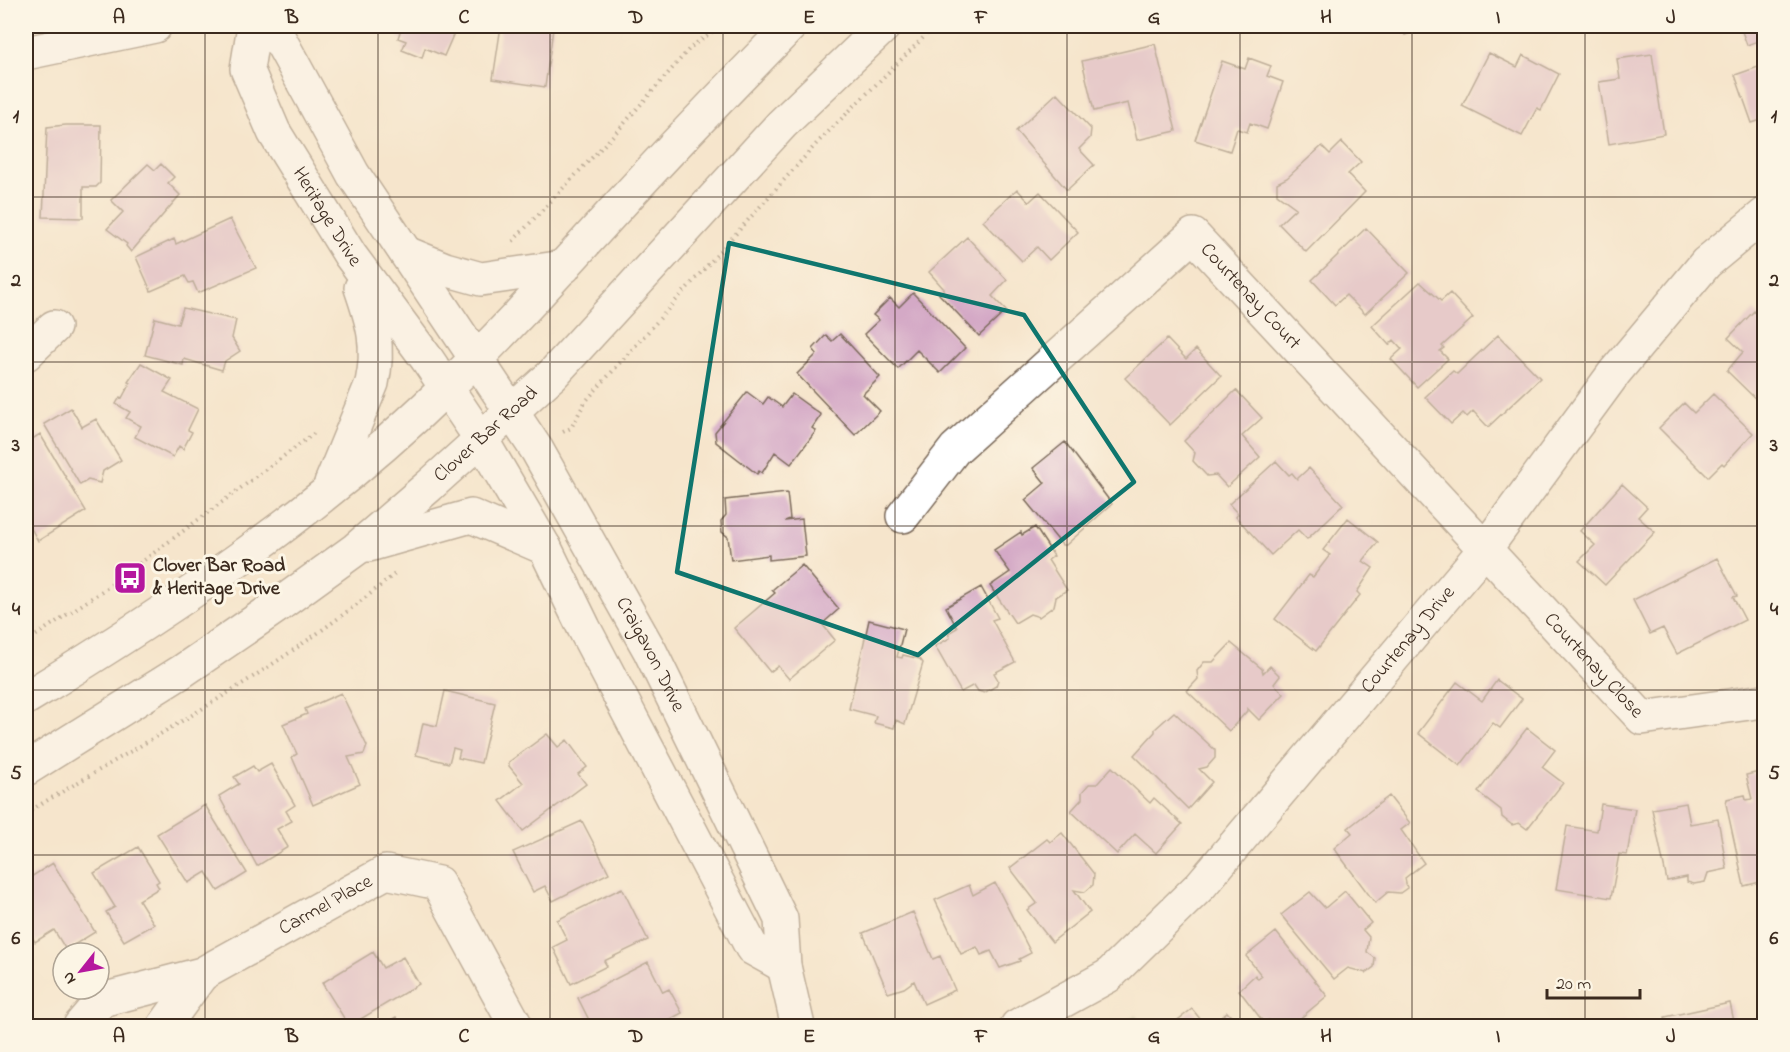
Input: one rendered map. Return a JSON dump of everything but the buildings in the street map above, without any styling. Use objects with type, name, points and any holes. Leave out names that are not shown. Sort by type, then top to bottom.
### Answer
[{"type":"street","points":[[26,53],[155,26]]},
{"type":"street","points":[[26,698],[184,598],[329,489],[447,387],[564,267],[710,107],[790,26]]},
{"type":"street","name":"Clover Bar Road","points":[[26,769],[181,672],[356,549],[552,375],[782,124],[884,26]]},
{"type":"street","name":"Heritage Drive","points":[[447,387],[350,255],[274,132],[247,69],[255,27],[280,40],[353,174],[475,359]]},
{"type":"street","name":"Courtenay Drive","points":[[1017,1026],[1108,976],[1201,885],[1485,549],[1615,372],[1706,263],[1764,215]]},
{"type":"street","name":"Courtenay Court","points":[[903,516],[954,449],[1193,235],[1485,549]]},
{"type":"street","points":[[406,253],[481,279],[564,267]]},
{"type":"street","points":[[329,489],[372,383],[376,367],[376,332],[350,255]]},
{"type":"street","points":[[26,354],[54,327]]},
{"type":"street","name":"Craigavon Drive","points":[[475,359],[513,411],[537,450],[650,651],[776,908],[781,919],[784,966],[798,1026]]},
{"type":"street","points":[[447,387],[481,439],[545,548],[584,628],[752,948],[784,966]]},
{"type":"street","points":[[356,549],[471,516],[545,548]]},
{"type":"street","name":"Courtenay Close","points":[[1485,549],[1642,718],[1764,701]]},
{"type":"street","name":"Carmel Place","points":[[80,1026],[102,1000],[202,974],[386,872],[438,883],[516,1026]]},
{"type":"street","name":"Carmel Place","points":[[164,1026],[202,974]]},
{"type":"path","points":[[507,244],[523,233],[542,209],[622,126],[692,47],[720,26]]},
{"type":"path","points":[[559,434],[571,428],[585,402],[818,142],[935,26]]},
{"type":"path","points":[[26,642],[108,587],[322,428]]},
{"type":"path","points":[[26,813],[189,717],[296,647],[403,567]]},
{"type":"highlighted area","points":[[729,243],[1024,315],[1134,482],[918,655],[677,572]]},
{"type":"green space","points":[[1136,1016],[1143,1026],[1117,1026]]},
{"type":"place","name":"Clover Bar Road & Heritage Drive","points":[[130,578]]}]
